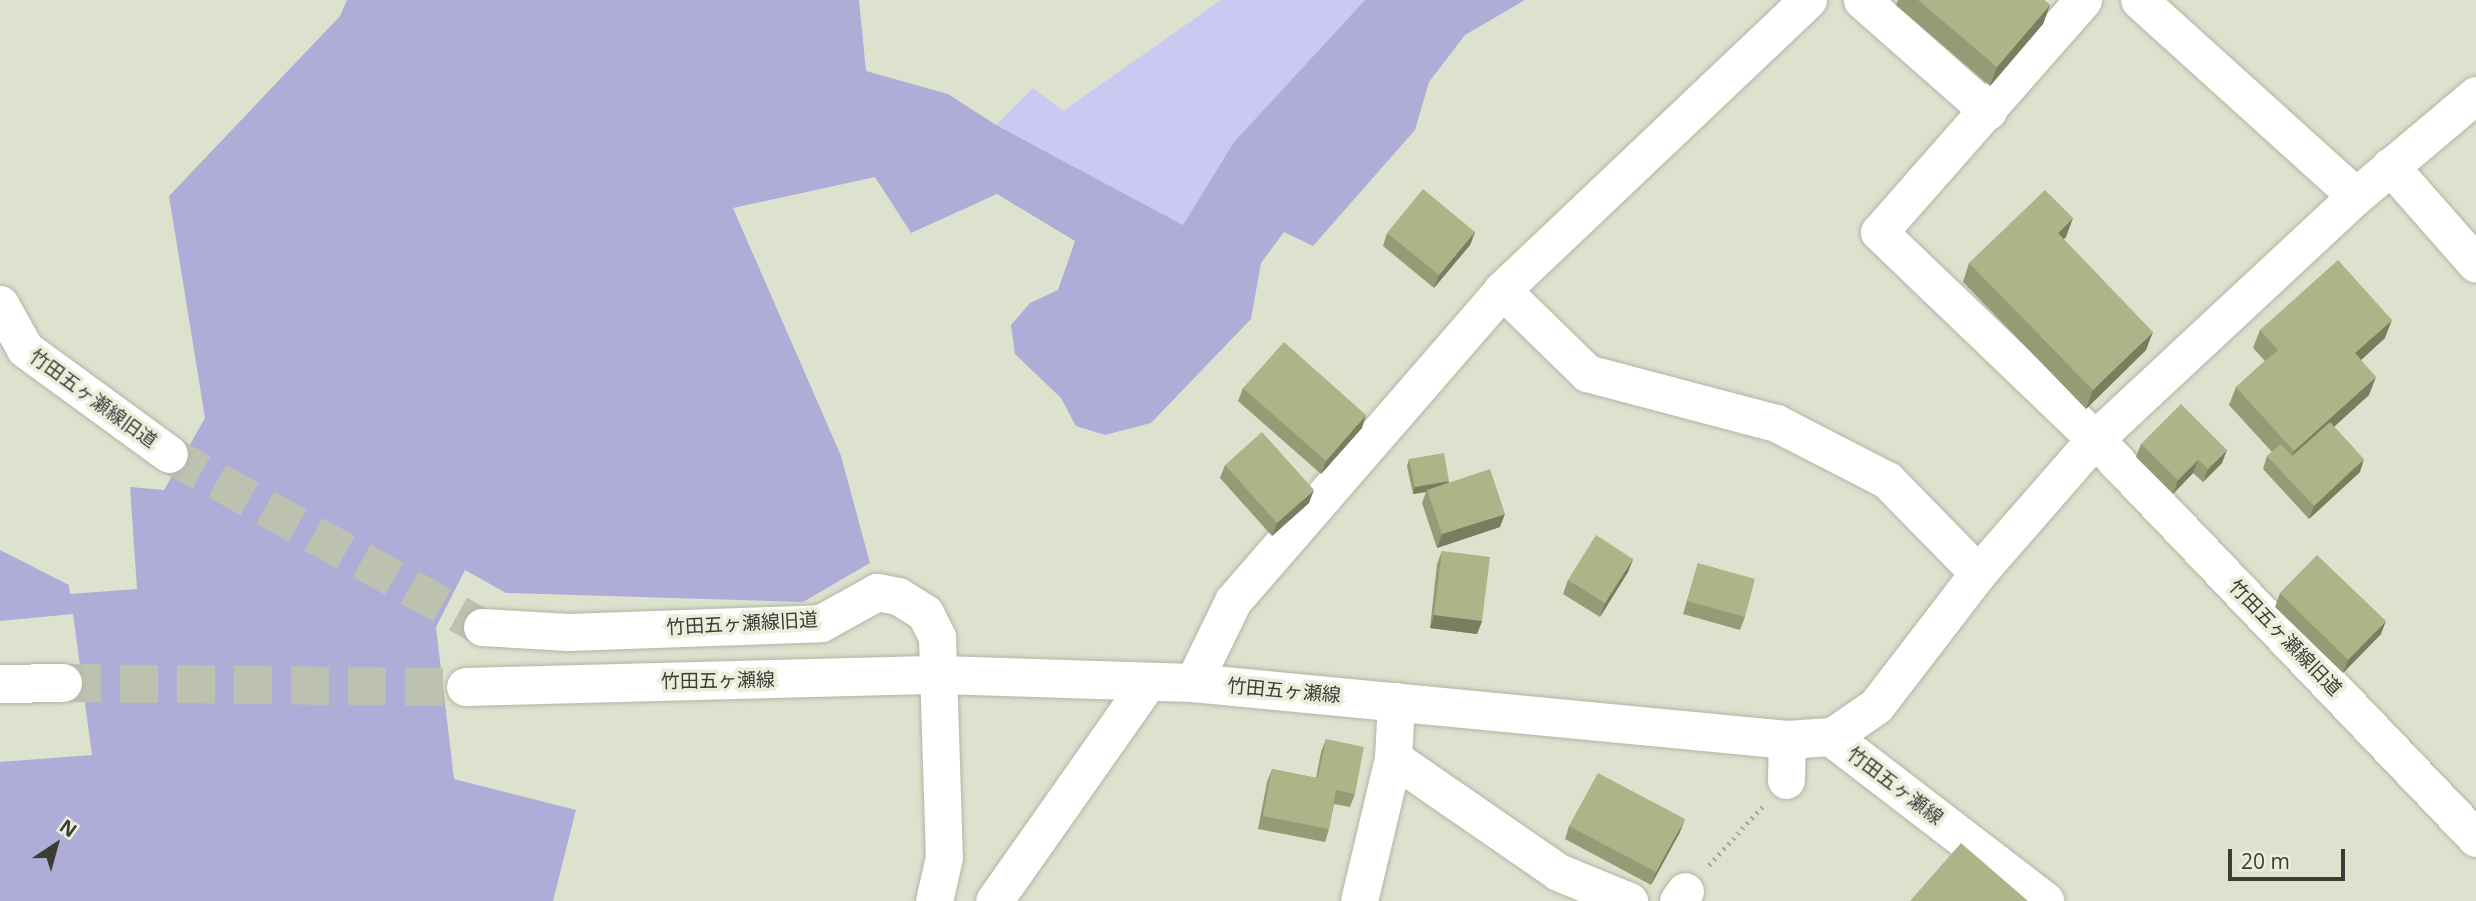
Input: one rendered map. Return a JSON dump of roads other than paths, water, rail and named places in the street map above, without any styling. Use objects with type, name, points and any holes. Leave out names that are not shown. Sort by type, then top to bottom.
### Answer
[{"type":"main road","name":"竹田五ヶ瀬線","points":[[466,687],[938,675],[1193,683],[1787,740],[1832,737],[2045,901]]},
{"type":"main road","points":[[0,684],[63,682]]},
{"type":"street","points":[[1193,683],[1233,601],[1502,290],[1808,0]]},
{"type":"street","points":[[1875,4],[1989,111],[2084,0]]},
{"type":"street","points":[[2139,0],[2356,196]]},
{"type":"street","points":[[1832,737],[1876,706],[1978,573],[2095,439],[2356,196],[2476,95]]},
{"type":"street","name":"竹田五ヶ瀬線旧道","points":[[1989,111],[1879,232],[2095,439],[2476,838]]},
{"type":"street","points":[[2390,166],[2476,264]]},
{"type":"street","points":[[1502,290],[1587,373],[1776,423],[1888,480],[1978,573]]},
{"type":"street","name":"竹田五ヶ瀬線旧道","points":[[0,304],[24,349],[169,454]]},
{"type":"street","name":"竹田五ヶ瀬線旧道","points":[[482,627],[568,632],[821,623],[877,593],[898,596],[925,613],[936,638],[943,857],[934,901]]},
{"type":"street","points":[[994,901],[1148,682]]},
{"type":"street","points":[[1359,901],[1393,758],[1396,701]]},
{"type":"street","points":[[1786,780],[1787,740]]},
{"type":"street","points":[[1393,758],[1559,872],[1629,901]]},
{"type":"tunnel","points":[[169,454],[482,627]]},
{"type":"tunnel","points":[[63,683],[466,687]]}]
